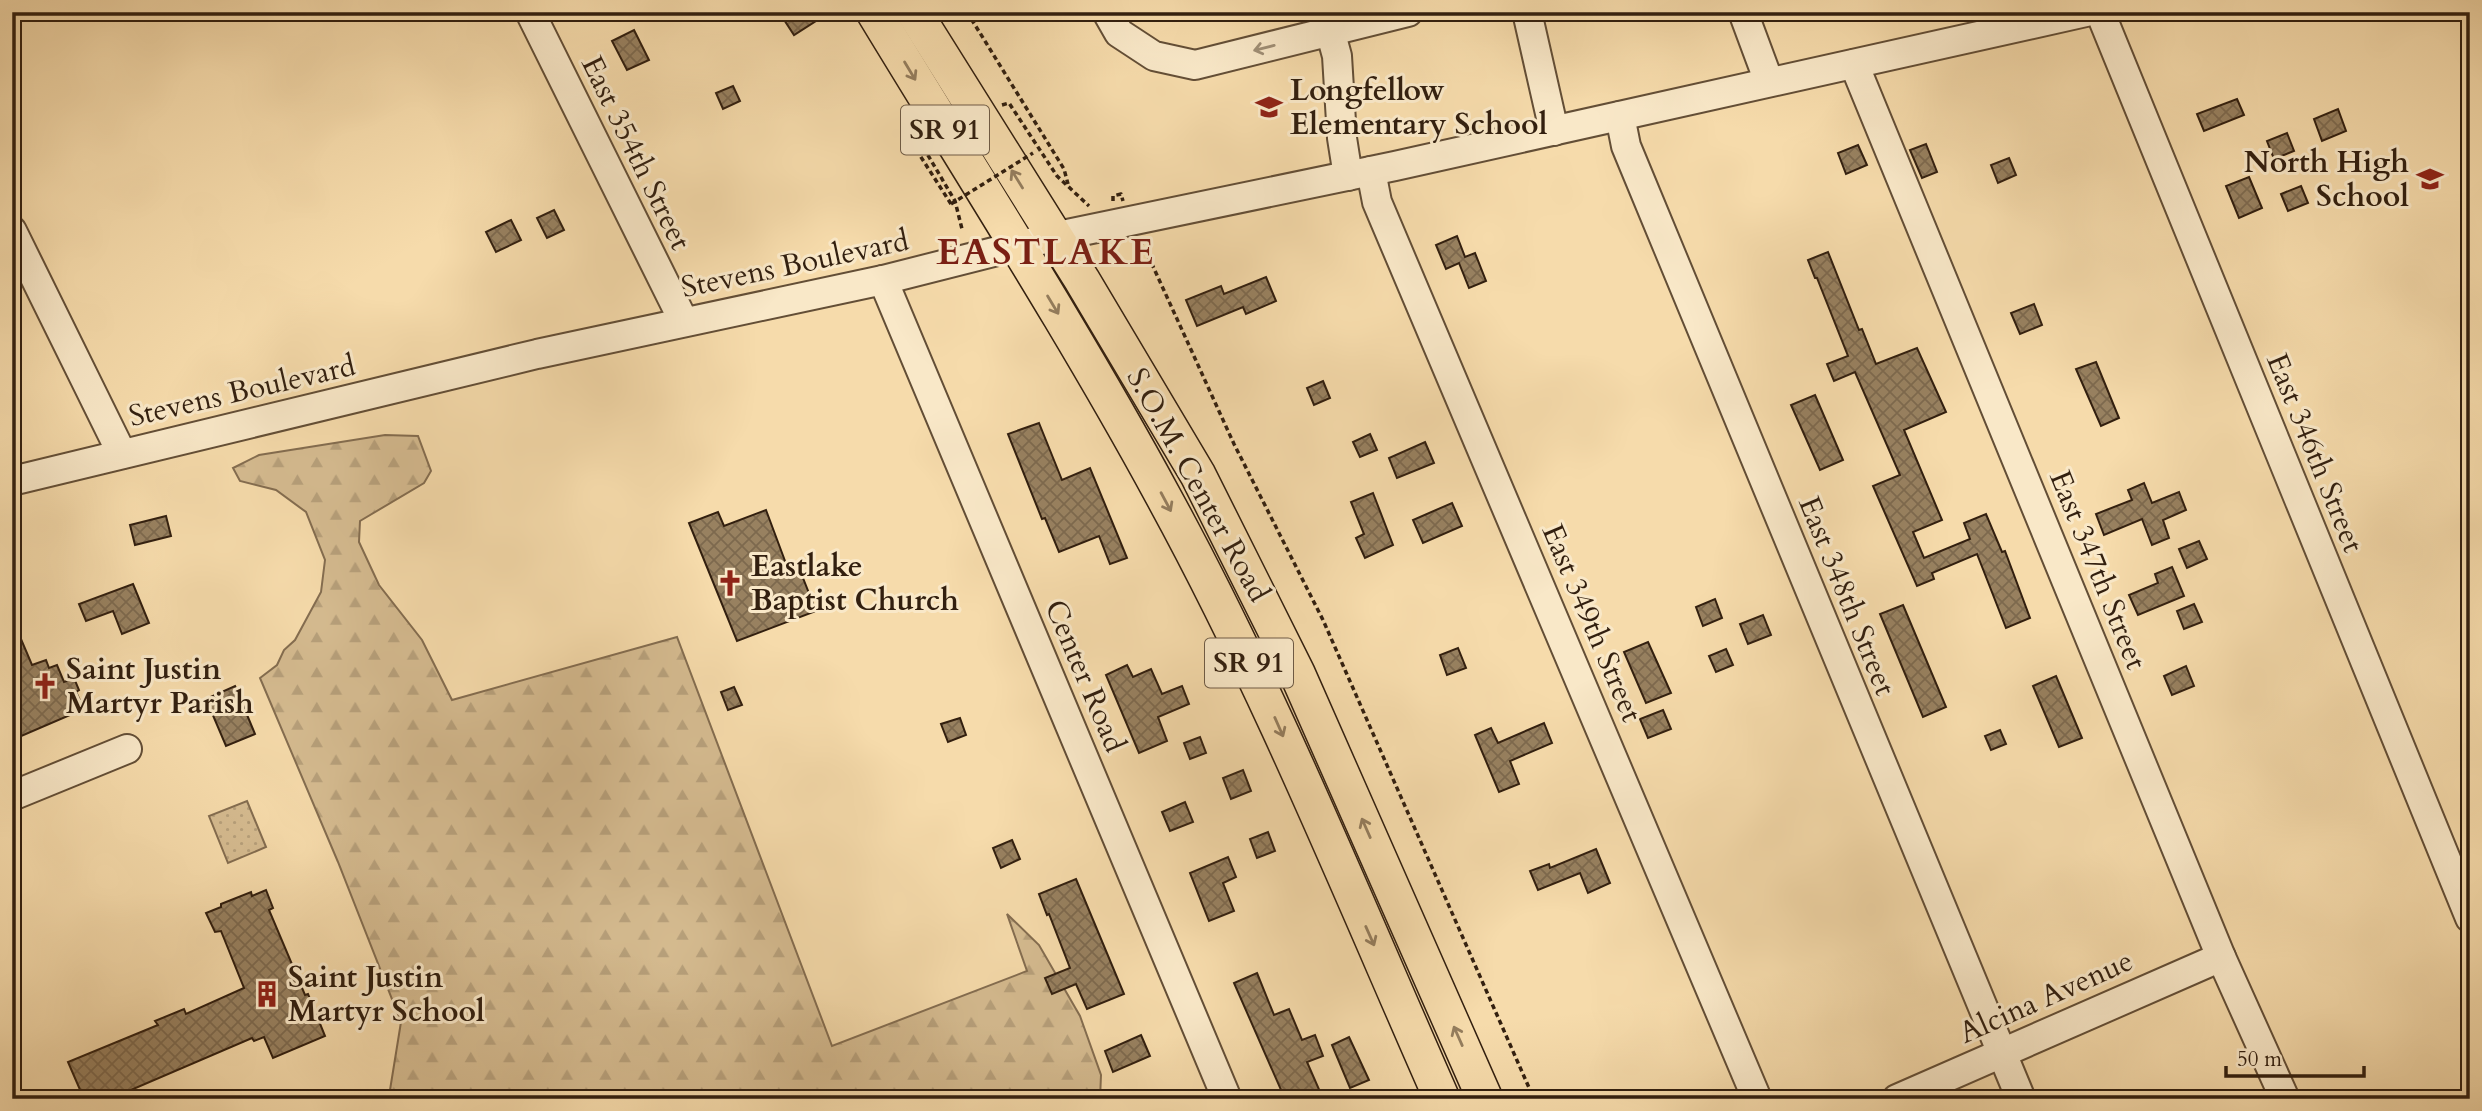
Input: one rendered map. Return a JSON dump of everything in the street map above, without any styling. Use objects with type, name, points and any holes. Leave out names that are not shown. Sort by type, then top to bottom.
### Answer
[{"type":"main road","name":"S.O.M. Center Road","points":[[874,12],[1053,304],[1162,494],[1259,682],[1441,1099]]},
{"type":"main road","name":"S.O.M. Center Road","points":[[914,12],[1082,280],[1198,475],[1297,673],[1485,1099]]},
{"type":"street","name":"East 354th Street","points":[[530,12],[684,322]]},
{"type":"street","points":[[1107,12],[1119,33],[1154,56],[1195,65],[1327,22],[1409,12]]},
{"type":"street","points":[[1527,12],[1554,131]]},
{"type":"street","points":[[1743,12],[1769,82]]},
{"type":"street","name":"Stevens Boulevard","points":[[12,481],[537,354],[883,280],[1054,237],[1359,174],[2083,13]]},
{"type":"street","name":"East 346th Street","points":[[2083,13],[2470,918]]},
{"type":"street","name":"East 349th Street","points":[[1327,22],[1337,56],[1342,138],[1359,174],[1377,202],[1757,1099]]},
{"type":"street","name":"East 347th Street","points":[[1854,64],[2221,957],[2285,1099]]},
{"type":"street","name":"East 348th Street","points":[[1620,116],[1626,146],[2000,1054],[2021,1099]]},
{"type":"street","points":[[12,232],[122,454]]},
{"type":"street","name":"Center Road","points":[[883,280],[1227,1099]]},
{"type":"street","points":[[12,796],[127,749]]},
{"type":"street","name":"Alcina Avenue","points":[[1897,1099],[2221,957]]},
{"type":"path","points":[[967,12],[1064,169],[1068,187]]},
{"type":"path","points":[[1004,111],[1002,105],[1009,103],[1057,177],[1090,206]]},
{"type":"path","points":[[962,229],[955,201],[919,140],[914,137],[912,143],[951,204],[1033,153]]},
{"type":"path","points":[[1101,204],[1113,202],[1113,196],[1121,194]]},
{"type":"path","points":[[1139,234],[1234,444],[1323,620],[1534,1099]]},
{"type":"green space","points":[[385,435],[418,436],[431,471],[424,483],[360,521],[359,542],[379,585],[422,640],[452,700],[677,637],[832,1046],[1027,971],[1007,914],[1039,945],[1080,1016],[1101,1075],[1100,1099],[393,1099],[390,1090],[401,1022],[338,862],[260,678],[277,665],[284,650],[295,640],[321,592],[325,560],[306,512],[276,490],[240,481],[233,468],[259,455]]},
{"type":"green space","points":[[247,801],[266,847],[228,863],[209,816]]},
{"type":"building","points":[[779,12],[830,12],[794,35]]},
{"type":"building","points":[[634,30],[649,60],[627,70],[612,41]]},
{"type":"building","points":[[733,86],[740,101],[723,109],[716,93]]},
{"type":"building","points":[[2237,99],[2244,115],[2204,131],[2197,114]]},
{"type":"building","points":[[2338,109],[2346,131],[2322,141],[2314,119]]},
{"type":"building","points":[[2287,133],[2294,151],[2274,159],[2267,141]]},
{"type":"building","points":[[1926,144],[1937,172],[1922,178],[1910,150]]},
{"type":"building","points":[[1858,145],[1867,165],[1846,174],[1838,153]]},
{"type":"building","points":[[2009,158],[2016,175],[1998,183],[1991,165]]},
{"type":"building","points":[[2249,177],[2262,208],[2239,218],[2226,186]]},
{"type":"building","points":[[2301,186],[2308,203],[2288,211],[2281,194]]},
{"type":"building","points":[[554,210],[564,230],[547,238],[537,218]]},
{"type":"building","points":[[511,220],[521,240],[496,252],[486,232]]},
{"type":"building","points":[[1457,236],[1465,257],[1475,253],[1486,281],[1469,288],[1459,263],[1446,269],[1436,245]]},
{"type":"building","points":[[1828,252],[1859,330],[1862,329],[1876,364],[1917,348],[1946,412],[1904,430],[1942,520],[1913,532],[1924,558],[1970,539],[1964,523],[1986,514],[2002,552],[2005,551],[2030,618],[2006,628],[1977,554],[1932,573],[1934,579],[1917,586],[1873,486],[1900,475],[1855,372],[1834,381],[1827,364],[1848,356],[1808,260]]},
{"type":"building","points":[[1266,277],[1276,301],[1246,314],[1243,307],[1197,326],[1186,300],[1221,286],[1224,294]]},
{"type":"building","points":[[2034,304],[2042,325],[2020,334],[2011,313]]},
{"type":"building","points":[[2096,362],[2119,418],[2101,426],[2076,369]]},
{"type":"building","points":[[1323,381],[1330,398],[1314,405],[1307,388]]},
{"type":"building","points":[[1815,395],[1843,460],[1820,470],[1791,405]]},
{"type":"building","points":[[1039,423],[1062,480],[1090,468],[1127,558],[1110,564],[1099,536],[1059,552],[1045,518],[1042,519],[1008,434]]},
{"type":"building","points":[[1370,434],[1377,450],[1360,457],[1353,442]]},
{"type":"building","points":[[1425,442],[1434,463],[1397,478],[1389,458]]},
{"type":"building","points":[[2144,483],[2152,503],[2179,492],[2186,510],[2163,520],[2169,538],[2152,545],[2142,519],[2104,535],[2096,514],[2132,500],[2128,490]]},
{"type":"building","points":[[1373,493],[1393,545],[1365,558],[1356,538],[1364,534],[1351,502]]},
{"type":"building","points":[[1452,503],[1462,526],[1423,543],[1413,520]]},
{"type":"building","name":"Eastlake Baptist Church","points":[[766,510],[791,577],[801,573],[816,611],[737,641],[689,523],[718,512],[724,526]]},
{"type":"building","points":[[166,516],[171,536],[135,545],[130,525]]},
{"type":"building","points":[[2199,541],[2207,559],[2187,568],[2179,549]]},
{"type":"building","points":[[2172,567],[2184,596],[2138,615],[2129,595],[2158,583],[2155,574]]},
{"type":"building","points":[[133,584],[149,623],[122,634],[113,611],[86,621],[79,604]]},
{"type":"building","points":[[1715,599],[1722,618],[1703,626],[1696,607]]},
{"type":"building","points":[[2194,604],[2202,622],[2184,629],[2177,611]]},
{"type":"building","points":[[1903,605],[1946,707],[1923,717],[1880,614]]},
{"type":"building","points":[[1763,615],[1771,635],[1748,644],[1740,624]]},
{"type":"building","name":"Saint Justin Martyr Parish","points":[[12,618],[32,665],[46,660],[49,668],[57,665],[64,682],[74,678],[79,690],[76,692],[84,709],[12,740]]},
{"type":"building","points":[[1648,642],[1671,693],[1646,703],[1624,652]]},
{"type":"building","points":[[1458,648],[1466,668],[1447,675],[1440,655]]},
{"type":"building","points":[[1726,649],[1733,665],[1716,672],[1709,656]]},
{"type":"building","points":[[1127,665],[1133,677],[1151,669],[1162,694],[1182,686],[1189,704],[1158,717],[1167,741],[1139,753],[1106,675]]},
{"type":"building","points":[[2186,666],[2194,686],[2172,695],[2164,676]]},
{"type":"building","points":[[2056,676],[2082,738],[2059,747],[2033,686]]},
{"type":"building","points":[[235,686],[255,734],[226,746],[206,699]]},
{"type":"building","points":[[734,687],[742,705],[728,710],[721,692]]},
{"type":"building","points":[[1663,710],[1671,729],[1648,738],[1640,719]]},
{"type":"building","points":[[960,718],[966,735],[948,742],[941,724]]},
{"type":"building","points":[[1544,723],[1552,743],[1510,761],[1519,784],[1499,792],[1475,735],[1491,728],[1498,743]]},
{"type":"building","points":[[2000,730],[2006,744],[1991,750],[1985,736]]},
{"type":"building","points":[[1200,737],[1206,753],[1190,759],[1184,743]]},
{"type":"building","points":[[1243,770],[1251,791],[1231,799],[1223,778]]},
{"type":"building","points":[[1185,802],[1193,822],[1170,831],[1162,812]]},
{"type":"building","points":[[1268,832],[1275,851],[1257,858],[1250,839]]},
{"type":"building","points":[[1012,840],[1020,859],[1001,868],[993,848]]},
{"type":"building","points":[[1596,849],[1610,883],[1588,893],[1580,873],[1538,890],[1530,871],[1549,864],[1550,868]]},
{"type":"building","points":[[1228,857],[1236,877],[1223,883],[1234,911],[1209,921],[1190,873]]},
{"type":"building","points":[[1076,879],[1124,994],[1087,1009],[1076,984],[1052,994],[1045,978],[1070,968],[1039,894]]},
{"type":"building","name":"Saint Justin Martyr School","points":[[266,890],[273,908],[269,910],[325,1036],[273,1058],[264,1037],[254,1041],[252,1038],[110,1099],[84,1099],[68,1062],[158,1025],[155,1021],[184,1009],[186,1014],[244,988],[221,931],[215,932],[206,913],[251,892],[252,896]]},
{"type":"building","points":[[1257,973],[1274,1015],[1289,1009],[1302,1040],[1315,1035],[1323,1056],[1307,1062],[1321,1094],[1311,1099],[1285,1099],[1234,983]]},
{"type":"building","points":[[1141,1035],[1150,1056],[1113,1072],[1105,1051]]},
{"type":"building","points":[[1349,1037],[1369,1080],[1350,1088],[1332,1045]]},
{"type":"place","name":"Longfellow Elementary School","points":[[1269,107]]},
{"type":"place","name":"North High School","points":[[2430,179]]},
{"type":"place","name":"Eastlake Baptist Church","points":[[730,583]]},
{"type":"place","name":"Saint Justin Martyr Parish","points":[[45,686]]},
{"type":"place","name":"Saint Justin Martyr School","points":[[267,994]]},
{"type":"district","name":"EASTLAKE","points":[[1046,252]]}]
